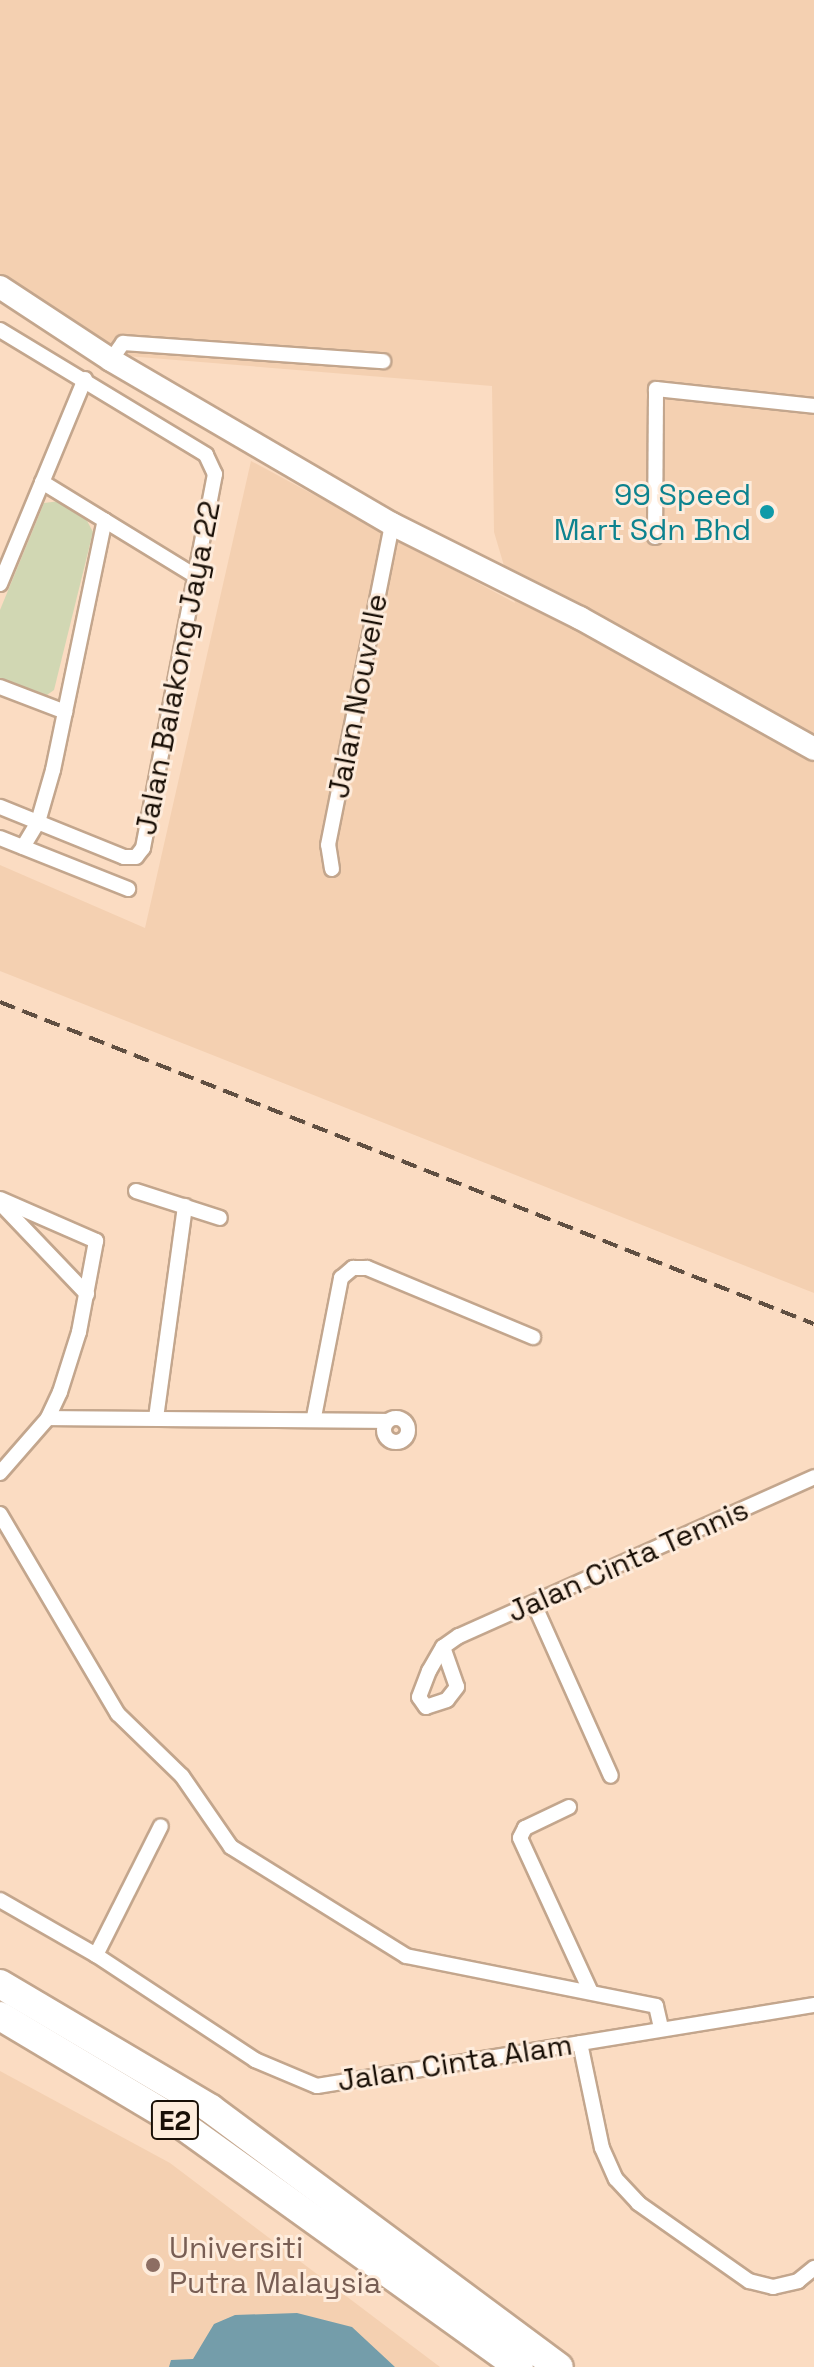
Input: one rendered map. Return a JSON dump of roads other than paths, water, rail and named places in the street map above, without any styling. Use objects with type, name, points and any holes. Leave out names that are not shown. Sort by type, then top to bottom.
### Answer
[{"type":"highway","name":"E2","points":[[0,1984],[211,2109],[559,2367]]},
{"type":"highway","name":"E2","points":[[0,2016],[181,2124],[519,2367]]},
{"type":"street","points":[[0,287],[111,360],[392,524],[580,618],[814,749]]},
{"type":"street","points":[[0,330],[85,379],[0,584]]},
{"type":"street","points":[[111,360],[123,343],[383,361]]},
{"type":"street","name":"Jalan Balakong Jaya 22","points":[[0,807],[124,857],[136,857],[143,848],[215,474],[206,455],[85,379]]},
{"type":"street","points":[[655,537],[656,389],[814,406]]},
{"type":"street","points":[[42,482],[197,577]]},
{"type":"street","points":[[23,847],[38,822],[65,712],[105,520]]},
{"type":"street","name":"Jalan Nouvelle","points":[[332,869],[328,845],[392,524]]},
{"type":"street","points":[[0,687],[65,712]]},
{"type":"street","points":[[0,838],[128,889]]},
{"type":"street","points":[[136,1191],[220,1218]]},
{"type":"street","points":[[0,1201],[94,1237],[87,1294],[73,1361],[48,1418],[0,1473]]},
{"type":"street","points":[[0,1201],[87,1294]]},
{"type":"street","points":[[156,1418],[185,1206]]},
{"type":"street","points":[[314,1417],[341,1278],[353,1268],[367,1268],[533,1337]]},
{"type":"street","points":[[48,1418],[314,1417],[387,1421]]},
{"type":"street","name":"Jalan Cinta Tennis","points":[[443,1647],[814,1477]]},
{"type":"street","points":[[0,1514],[118,1714],[182,1776],[231,1847],[406,1956],[590,1990],[656,2006],[661,2028]]},
{"type":"street","points":[[534,1604],[611,1776]]},
{"type":"street","points":[[569,1807],[525,1828],[520,1838],[590,1990]]},
{"type":"street","points":[[96,1955],[161,1826]]},
{"type":"street","name":"Jalan Cinta Alam","points":[[0,1900],[96,1955],[255,2060],[317,2086],[814,2005]]},
{"type":"street","points":[[580,2043],[602,2148],[616,2179],[638,2203],[749,2281],[773,2287],[798,2281],[814,2268]]},
{"type":"water","points":[[297,2313],[352,2327],[395,2367],[169,2367],[171,2360],[193,2359],[214,2324],[235,2315]]},
{"type":"railway","points":[[0,1002],[814,1324]]},
{"type":"place","name":"99 Speed Mart Sdn Bhd","points":[[767,512]]},
{"type":"place","name":"Universiti Putra Malaysia","points":[[153,2265]]}]
